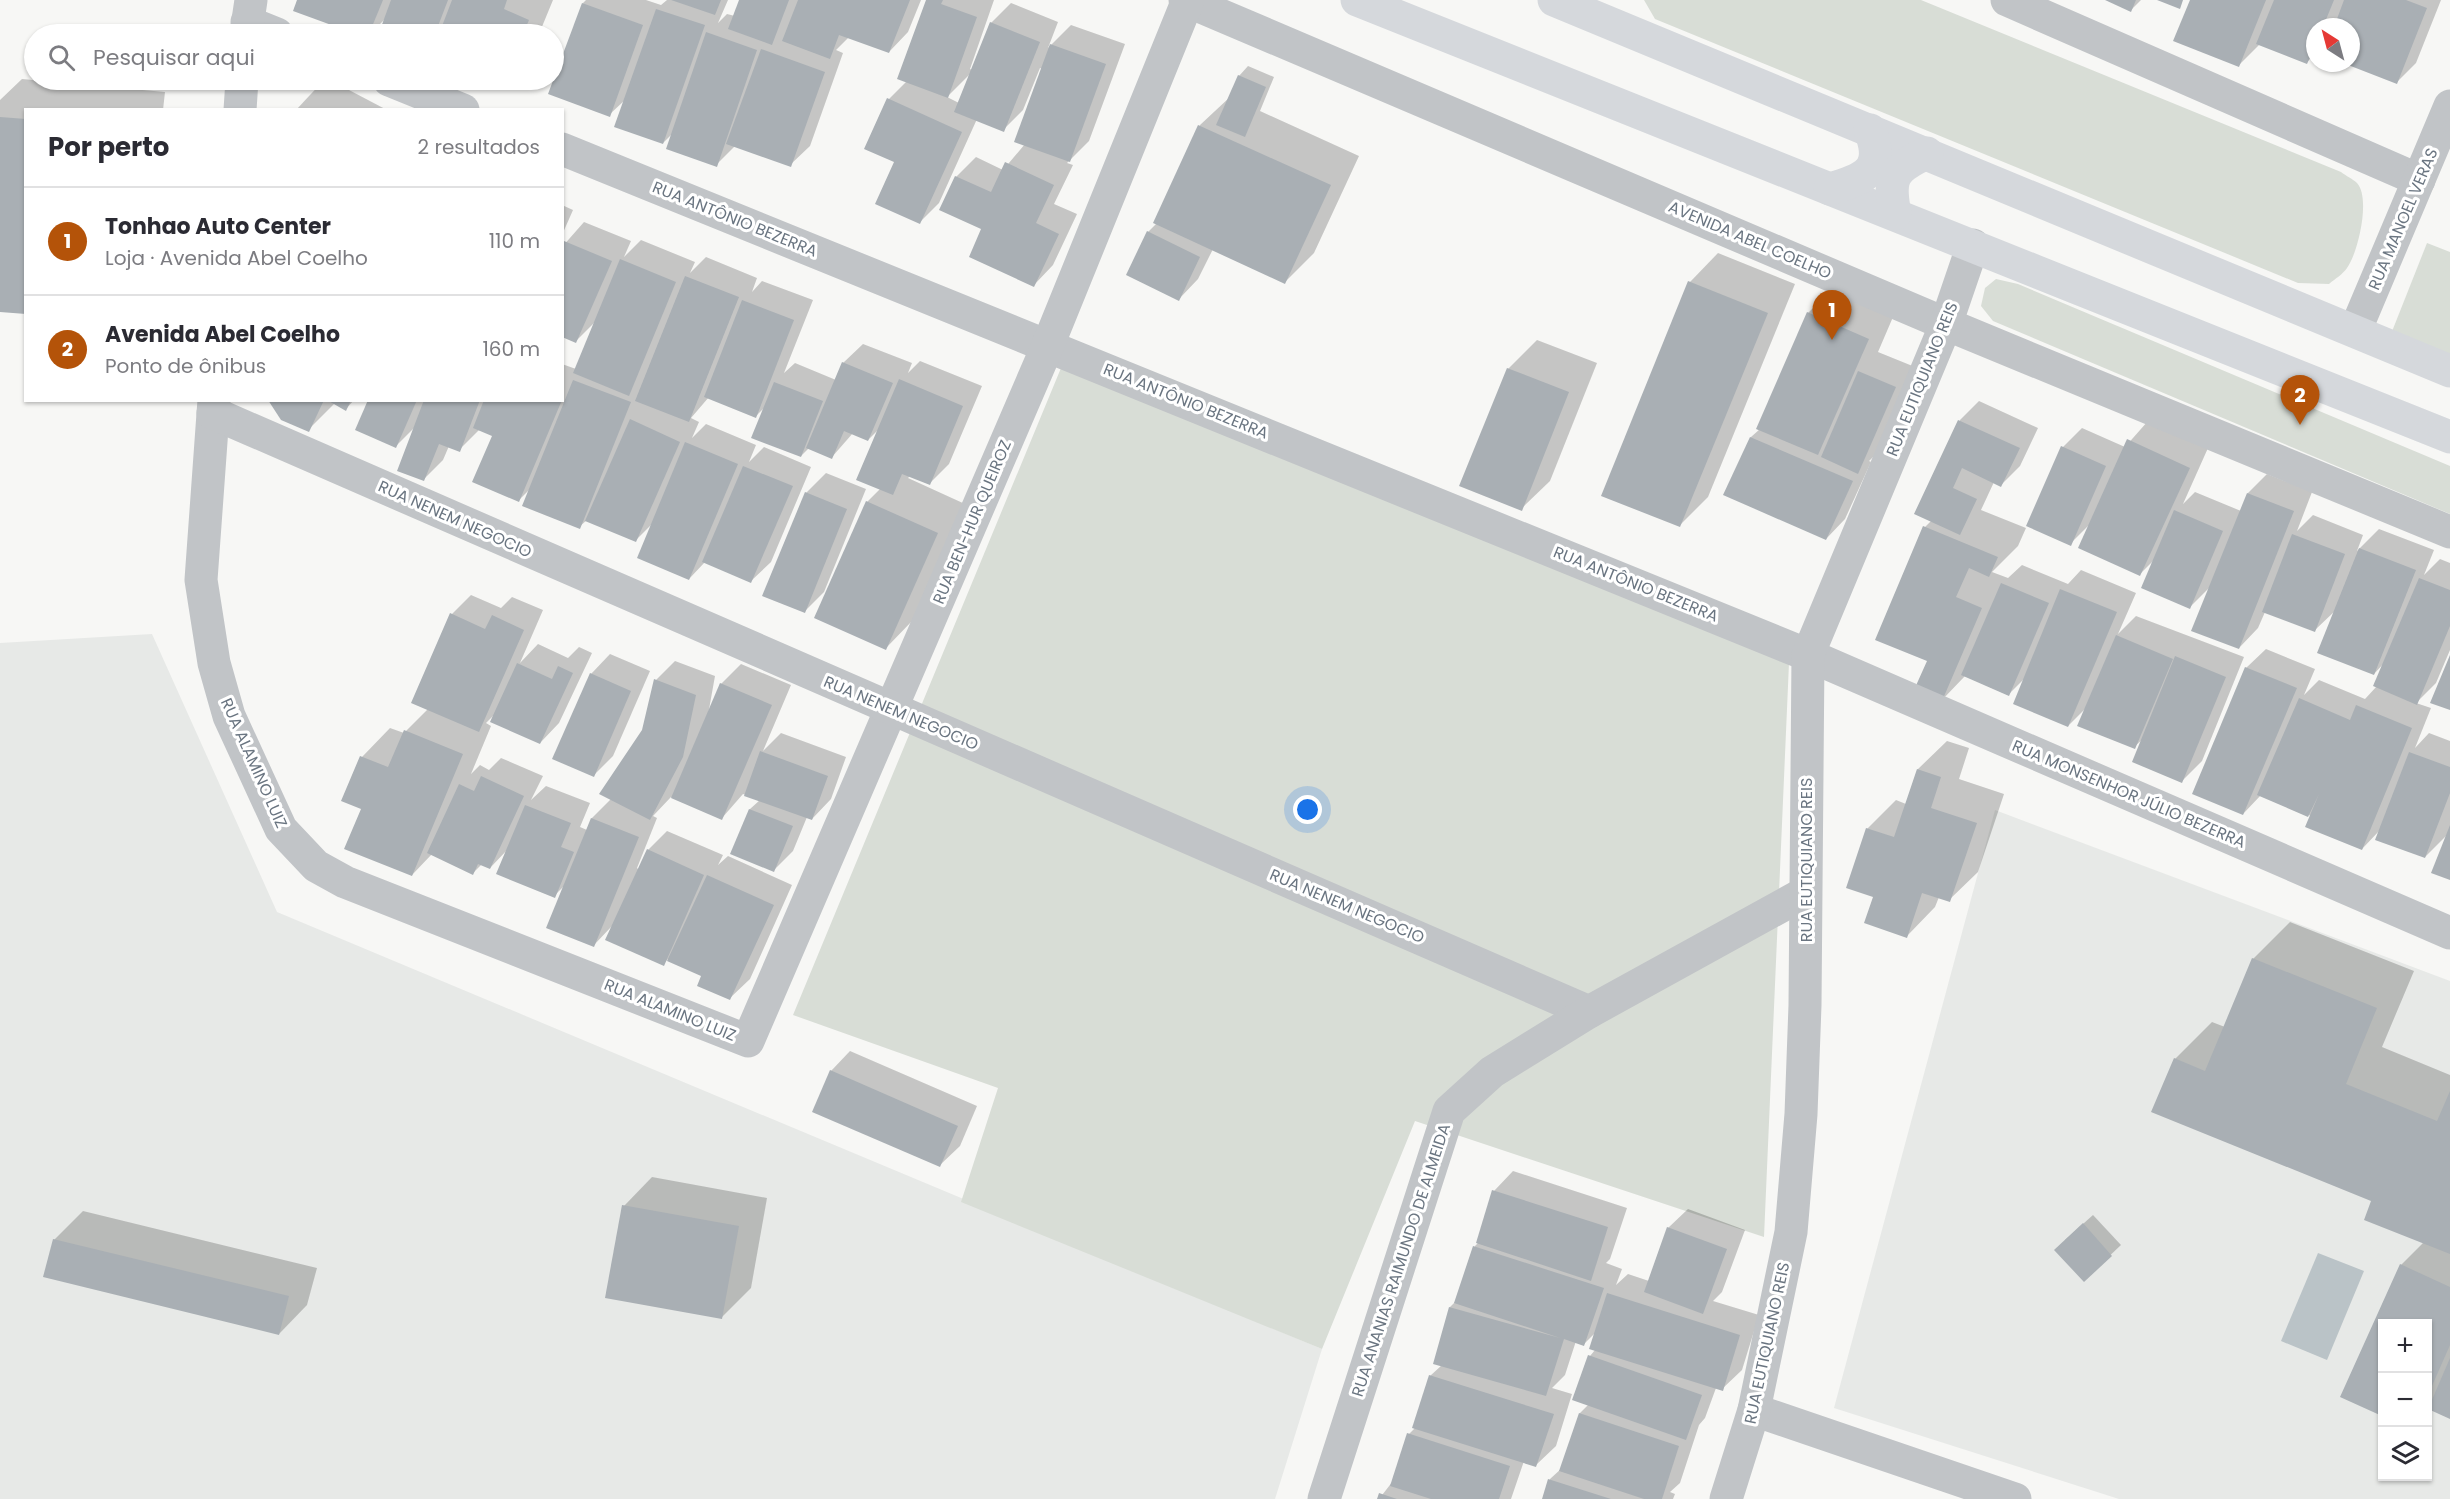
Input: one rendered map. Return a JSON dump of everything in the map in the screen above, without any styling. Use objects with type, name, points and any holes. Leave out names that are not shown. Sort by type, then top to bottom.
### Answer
[{"type":"street","name":"AVENIDA ABEL COELHO","points":[[1187,0],[1946,324],[2450,532]]},
{"type":"street","name":"RUA BEN-HUR QUEIROZ","points":[[748,1041],[1048,345],[1187,0]]},
{"type":"street","points":[[1357,0],[2450,437]]},
{"type":"street","points":[[1554,0],[1606,10],[1870,130],[2450,371]]},
{"type":"street","points":[[2007,0],[2419,180]]},
{"type":"street","points":[[240,108],[241,90]]},
{"type":"street","points":[[414,90],[459,108]]},
{"type":"street","name":"RUA MANOEL VERAS","points":[[2355,331],[2450,106]]},
{"type":"street","points":[[1830,189],[1856,181],[1874,166],[1877,147],[1870,130]]},
{"type":"street","name":"RUA ANTÔNIO BEZERRA","points":[[564,150],[1808,655]]},
{"type":"street","points":[[1895,214],[1890,189],[1893,179],[1906,163],[1927,153]]},
{"type":"street","name":"RUA EUTIQUIANO REIS","points":[[1726,1499],[1754,1410],[1791,1232],[1801,1114],[1805,1005],[1808,655],[1946,324],[1972,245]]},
{"type":"street","name":"RUA NENEM NEGOCIO","points":[[213,407],[891,709],[1589,1012]]},
{"type":"street","name":"RUA ALAMINO LUIZ","points":[[213,407],[201,580],[214,663],[229,716],[281,829],[316,866],[345,882],[748,1041]]},
{"type":"street","name":"RUA MONSENHOR JÚLIO BEZERRA","points":[[1808,655],[2450,933]]},
{"type":"street","name":"RUA ANANIAS RAIMUNDO DE ALMEIDA","points":[[1324,1499],[1449,1111],[1492,1072],[1589,1012],[1805,893]]},
{"type":"street","points":[[1754,1410],[2014,1499]]},
{"type":"shaded area","points":[[1644,0],[1921,0],[2341,172],[2357,183],[2363,200],[2361,226],[2355,250],[2345,270],[2329,284],[2298,283],[1655,19]]},
{"type":"shaded area","points":[[2427,243],[2450,252],[2450,361],[2389,339]]},
{"type":"shaded area","points":[[1996,279],[2018,284],[2450,466],[2450,514],[1993,321],[1981,306],[1985,288]]},
{"type":"shaded area","points":[[1061,368],[1789,663],[1764,1237],[1415,1121],[1322,1349],[961,1202],[998,1088],[793,1015]]},
{"type":"shaded area","points":[[152,634],[277,912],[1322,1349],[1275,1499],[0,1499],[0,643]]},
{"type":"shaded area","points":[[1995,810],[2450,981],[2450,1499],[2119,1499],[1834,1408]]},
{"type":"shaded area","points":[[2318,1253],[2364,1271],[2327,1360],[2281,1341]]},
{"type":"building","points":[[297,0],[383,0],[373,24],[329,24],[293,11]]},
{"type":"building","points":[[391,0],[448,0],[439,24],[382,24]]},
{"type":"building","points":[[452,0],[507,0],[504,9],[529,20],[527,24],[443,24]]},
{"type":"building","points":[[671,0],[721,0],[715,15]]},
{"type":"building","points":[[739,0],[789,0],[772,45],[728,29]]},
{"type":"building","points":[[798,0],[910,0],[889,53],[839,35],[830,59],[782,41]]},
{"type":"building","points":[[926,0],[943,0],[941,4],[977,17],[948,98],[897,79]]},
{"type":"building","points":[[2105,0],[2136,0],[2131,12]]},
{"type":"building","points":[[2157,0],[2183,0],[2180,9]]},
{"type":"building","points":[[2190,0],[2266,0],[2239,67],[2173,41]]},
{"type":"building","points":[[2274,0],[2334,0],[2327,18],[2306,18],[2306,64],[2256,44]]},
{"type":"building","points":[[2344,0],[2406,0],[2427,8],[2397,84],[2360,70],[2360,18],[2337,18]]},
{"type":"building","points":[[582,3],[643,25],[610,117],[548,94],[549,90],[564,90],[564,51]]},
{"type":"building","points":[[656,9],[705,25],[663,144],[614,127]]},
{"type":"building","points":[[990,22],[1040,42],[1004,132],[954,112]]},
{"type":"building","points":[[706,32],[757,50],[717,167],[666,149]]},
{"type":"building","points":[[1050,44],[1106,64],[1070,162],[1014,142]]},
{"type":"building","points":[[761,49],[825,72],[791,167],[726,144]]},
{"type":"building","points":[[1238,75],[1266,87],[1245,137],[1216,125]]},
{"type":"building","points":[[887,98],[962,132],[920,224],[875,204],[894,162],[864,149]]},
{"type":"building","points":[[0,117],[24,119],[24,314],[0,312]]},
{"type":"building","points":[[1198,125],[1331,185],[1285,284],[1153,223]]},
{"type":"building","points":[[1005,162],[1054,185],[1036,223],[1059,234],[1034,287],[969,257],[981,229],[939,210],[955,176],[991,192]]},
{"type":"building","points":[[1147,231],[1200,257],[1179,301],[1126,275]]},
{"type":"building","points":[[564,241],[612,261],[576,343],[564,338]]},
{"type":"building","points":[[620,259],[676,282],[629,396],[573,373]]},
{"type":"building","points":[[685,276],[739,297],[689,422],[635,401]]},
{"type":"building","points":[[1688,281],[1768,313],[1680,527],[1601,496]]},
{"type":"building","points":[[742,300],[794,320],[756,418],[704,397]]},
{"type":"building","points":[[1807,312],[1869,339],[1818,455],[1756,429]]},
{"type":"building","points":[[842,362],[893,383],[868,441],[844,431],[832,459],[806,448]]},
{"type":"building","points":[[1507,368],[1569,392],[1522,511],[1459,486]]},
{"type":"building","points":[[1858,371],[1896,387],[1858,474],[1821,457]]},
{"type":"building","points":[[899,379],[963,406],[930,485],[902,474],[893,495],[856,480]]},
{"type":"building","points":[[573,380],[631,402],[580,529],[522,506]]},
{"type":"building","points":[[774,382],[823,401],[801,457],[751,438]]},
{"type":"building","points":[[269,402],[323,402],[309,432],[281,420]]},
{"type":"building","points":[[330,402],[350,402],[346,411]]},
{"type":"building","points":[[367,402],[416,402],[396,448],[355,430]]},
{"type":"building","points":[[423,402],[479,402],[460,452],[439,444],[424,481],[397,471]]},
{"type":"building","points":[[483,402],[561,402],[519,502],[472,482],[492,436],[473,428]]},
{"type":"building","points":[[630,419],[680,442],[636,542],[585,521]]},
{"type":"building","points":[[1958,420],[2020,448],[2001,487],[1962,468],[1953,488],[1977,499],[1960,535],[1914,514]]},
{"type":"building","points":[[1750,437],[1853,481],[1826,540],[1723,495]]},
{"type":"building","points":[[2127,439],[2190,468],[2140,576],[2078,548]]},
{"type":"building","points":[[685,442],[738,464],[689,580],[637,558]]},
{"type":"building","points":[[2061,446],[2106,466],[2071,546],[2026,526]]},
{"type":"building","points":[[743,466],[793,486],[751,583],[702,562]]},
{"type":"building","points":[[805,492],[847,509],[805,613],[762,596]]},
{"type":"building","points":[[2247,493],[2294,511],[2239,649],[2191,631]]},
{"type":"building","points":[[866,501],[938,533],[886,650],[814,618]]},
{"type":"building","points":[[2174,510],[2223,531],[2190,609],[2141,588]]},
{"type":"building","points":[[1923,526],[1998,557],[1989,577],[1969,568],[1956,597],[1982,608],[1942,701],[1914,690],[1927,661],[1875,640]]},
{"type":"building","points":[[2292,534],[2345,554],[2315,632],[2262,612]]},
{"type":"building","points":[[2359,548],[2416,570],[2374,675],[2317,653]]},
{"type":"building","points":[[2419,578],[2450,590],[2450,626],[2417,705],[2373,686]]},
{"type":"building","points":[[2001,583],[2049,603],[2009,696],[1961,675]]},
{"type":"building","points":[[2060,589],[2117,612],[2068,727],[2013,704]]},
{"type":"building","points":[[450,613],[485,629],[492,615],[524,630],[479,732],[411,703]]},
{"type":"building","points":[[2116,635],[2173,659],[2135,749],[2077,726]]},
{"type":"building","points":[[2450,655],[2450,710],[2430,703]]},
{"type":"building","points":[[2175,656],[2226,677],[2182,783],[2132,762]]},
{"type":"building","points":[[517,663],[552,679],[558,666],[573,673],[540,744],[490,722]]},
{"type":"building","points":[[2245,667],[2297,688],[2243,815],[2192,794]]},
{"type":"building","points":[[590,673],[631,691],[594,777],[552,759]]},
{"type":"building","points":[[654,679],[696,695],[683,757],[650,820],[599,794],[642,730]]},
{"type":"building","points":[[720,683],[772,705],[722,820],[671,798]]},
{"type":"building","points":[[2299,698],[2350,720],[2356,705],[2412,728],[2362,850],[2305,827],[2319,794],[2308,817],[2257,795]]},
{"type":"building","points":[[404,730],[463,754],[412,876],[344,849],[361,809],[341,801],[360,756],[388,767]]},
{"type":"building","points":[[760,751],[828,776],[812,820],[744,796]]},
{"type":"building","points":[[2409,752],[2450,767],[2450,793],[2425,858],[2375,840]]},
{"type":"building","points":[[1917,769],[1941,777],[1931,808],[1977,823],[1950,902],[1922,893],[1907,938],[1864,923],[1873,897],[1846,888],[1866,828],[1894,837]]},
{"type":"building","points":[[481,776],[524,796],[490,869],[478,864],[473,875],[427,853],[459,784],[474,791]]},
{"type":"building","points":[[525,805],[571,823],[561,847],[574,852],[555,898],[496,874]]},
{"type":"building","points":[[749,809],[793,826],[774,872],[730,854]]},
{"type":"building","points":[[591,818],[639,837],[594,947],[546,928]]},
{"type":"building","points":[[2450,825],[2450,880],[2431,873]]},
{"type":"building","points":[[647,849],[704,875],[664,966],[605,940]]},
{"type":"building","points":[[707,875],[774,905],[730,1000],[697,986],[701,976],[667,961]]},
{"type":"building","points":[[2252,958],[2377,1008],[2346,1084],[2437,1121],[2450,1091],[2450,1254],[2364,1220],[2371,1201],[2151,1112],[2174,1058],[2205,1071]]},
{"type":"building","points":[[830,1070],[958,1126],[940,1167],[812,1112]]},
{"type":"building","points":[[1492,1190],[1608,1227],[1591,1281],[1476,1243]]},
{"type":"building","points":[[622,1205],[739,1226],[722,1319],[605,1298]]},
{"type":"building","points":[[2083,1223],[2112,1256],[2084,1282],[2054,1250]]},
{"type":"building","points":[[1667,1227],[1727,1249],[1703,1314],[1644,1292]]},
{"type":"building","points":[[53,1239],[289,1296],[279,1335],[43,1277]]},
{"type":"building","points":[[1473,1246],[1604,1288],[1584,1346],[1564,1339],[1546,1396],[1433,1364],[1449,1307],[1560,1338],[1454,1303]]},
{"type":"building","points":[[2400,1264],[2450,1287],[2450,1345],[2432,1386],[2432,1319],[2378,1319],[2378,1414],[2340,1397]]},
{"type":"building","points":[[1607,1293],[1740,1335],[1723,1391],[1589,1349]]},
{"type":"building","points":[[1588,1355],[1702,1395],[1686,1440],[1572,1400]]},
{"type":"building","points":[[2450,1358],[2450,1419],[2432,1411],[2432,1400]]},
{"type":"building","points":[[1429,1375],[1554,1414],[1536,1467],[1412,1428]]},
{"type":"building","points":[[1579,1413],[1679,1446],[1662,1499],[1644,1499],[1559,1471]]},
{"type":"building","points":[[1407,1433],[1510,1466],[1499,1499],[1431,1499],[1390,1486]]},
{"type":"building","points":[[1548,1479],[1611,1499],[1542,1499]]},
{"type":"building","points":[[1379,1493],[1397,1499],[1377,1499]]},
{"type":"place","name":"Tonhao Auto Center","points":[[1832,340]]},
{"type":"place","name":"Avenida Abel Coelho","points":[[2300,425]]}]
